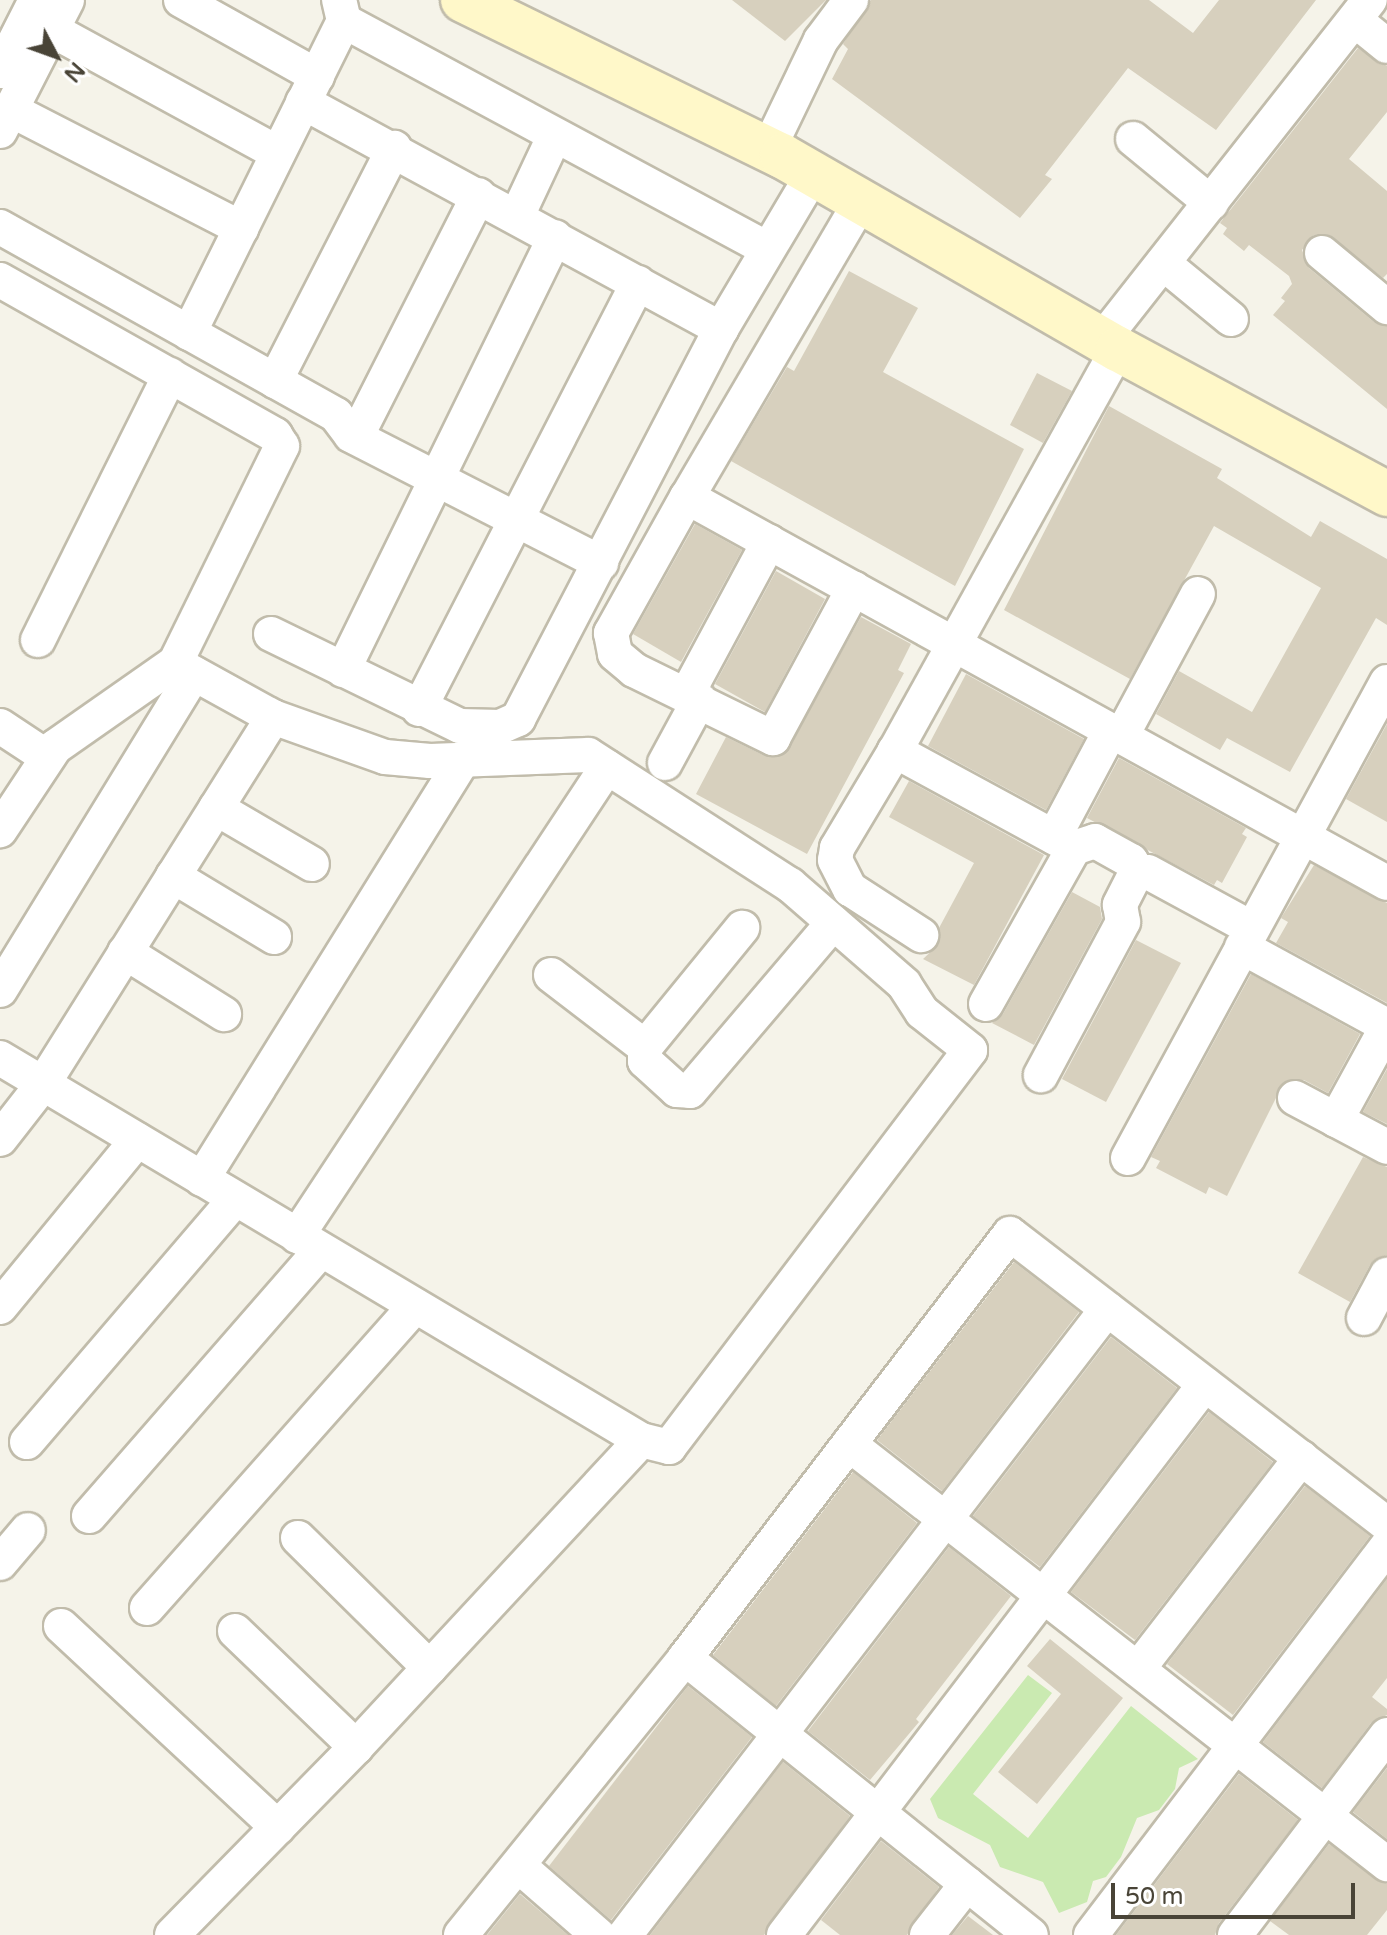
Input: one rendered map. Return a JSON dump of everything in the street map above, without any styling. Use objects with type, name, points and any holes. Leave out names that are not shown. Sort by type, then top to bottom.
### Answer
[{"type":"street","points":[[0,71],[36,0]]},
{"type":"street","points":[[67,0],[5,121],[241,228]]},
{"type":"street","points":[[181,0],[394,148],[721,329]]},
{"type":"street","points":[[463,0],[813,174],[1110,345],[1387,494]]},
{"type":"street","points":[[768,150],[821,40],[851,0]]},
{"type":"street","points":[[189,333],[310,89],[341,10],[555,135],[767,249]]},
{"type":"street","points":[[921,935],[850,889],[835,860],[837,848],[955,642],[1110,345],[1163,263],[1362,10],[1387,46]]},
{"type":"street","points":[[52,30],[278,153]]},
{"type":"street","points":[[517,216],[555,135]]},
{"type":"street","points":[[1133,139],[1211,203]]},
{"type":"street","points":[[275,381],[394,148]]},
{"type":"street","points":[[271,634],[419,709],[481,729],[518,719],[721,329],[813,174]]},
{"type":"street","points":[[356,437],[479,195]]},
{"type":"street","points":[[854,588],[773,738],[634,670],[609,642],[687,497],[861,201]]},
{"type":"street","points":[[0,227],[336,415],[356,437],[601,563]]},
{"type":"street","points":[[343,670],[555,237]]},
{"type":"street","points":[[1322,253],[1387,307]]},
{"type":"street","points":[[1163,263],[1231,319]]},
{"type":"street","points":[[0,280],[275,435],[282,446],[184,668],[0,990]]},
{"type":"street","points":[[419,709],[638,283]]},
{"type":"street","points":[[38,640],[170,375]]},
{"type":"street","points":[[687,497],[955,642],[1387,883]]},
{"type":"street","points":[[665,763],[693,697],[769,542]]},
{"type":"street","points":[[986,1004],[1116,732],[1198,594]]},
{"type":"street","points":[[0,830],[47,757],[134,687],[184,668],[273,717],[385,757],[463,759],[588,755],[790,885],[904,984],[922,1012],[970,1050],[669,1447],[641,1440],[0,1058]]},
{"type":"street","points":[[1128,1158],[1387,682]]},
{"type":"street","points":[[0,1139],[43,1084],[273,717]]},
{"type":"street","points":[[0,726],[47,757]]},
{"type":"street","points":[[895,751],[1064,843],[1095,841],[1131,861],[1137,871],[1120,905],[1123,922],[1041,1075]]},
{"type":"street","points":[[202,1179],[463,759]]},
{"type":"street","points":[[89,1516],[309,1243],[607,767]]},
{"type":"street","points":[[216,808],[312,864]]},
{"type":"street","points":[[1148,872],[1387,1026],[1336,1120]]},
{"type":"street","points":[[173,876],[274,937]]},
{"type":"street","points":[[742,928],[645,1047],[645,1061],[677,1090],[696,1088],[833,923]]},
{"type":"street","points":[[125,952],[224,1014]]},
{"type":"street","points":[[551,975],[645,1047]]},
{"type":"street","points":[[1295,1098],[1387,1147]]},
{"type":"street","points":[[0,1307],[137,1140]]},
{"type":"street","points":[[27,1442],[235,1199]]},
{"type":"street","points":[[461,1935],[685,1658],[1010,1234],[1387,1524]]},
{"type":"street","points":[[1364,1318],[1387,1275]]},
{"type":"street","points":[[147,1608],[415,1306]]},
{"type":"street","points":[[625,1935],[1107,1309]]},
{"type":"street","points":[[784,1935],[1205,1384]]},
{"type":"street","points":[[172,1935],[356,1747],[641,1440]]},
{"type":"street","points":[[849,1444],[1387,1864]]},
{"type":"street","points":[[1138,1669],[1301,1458]]},
{"type":"street","points":[[0,1563],[28,1530]]},
{"type":"street","points":[[298,1538],[430,1668]]},
{"type":"street","points":[[1091,1935],[1387,1546]]},
{"type":"street","points":[[61,1626],[278,1828]]},
{"type":"street","points":[[235,1631],[356,1747]]},
{"type":"street","points":[[685,1658],[1031,1935]]},
{"type":"street","points":[[1235,1935],[1387,1735]]},
{"type":"street","points":[[519,1866],[598,1935]]},
{"type":"street","points":[[927,1935],[967,1884]]},
{"type":"green space","points":[[1028,1675],[1052,1693],[973,1794],[1028,1838],[1131,1706],[1198,1759],[1179,1768],[1175,1789],[1159,1810],[1137,1818],[1121,1857],[1106,1877],[1093,1881],[1087,1902],[1059,1913],[1043,1882],[1000,1867],[990,1845],[938,1818],[930,1799]]},
{"type":"building","points":[[732,0],[826,0],[785,41]]},
{"type":"building","points":[[871,0],[1149,0],[1193,33],[1219,0],[1316,0],[1216,130],[1128,68],[1045,175],[1052,179],[1020,218],[832,79],[848,49],[843,44]]},
{"type":"building","points":[[1358,48],[1387,66],[1387,112],[1349,159],[1387,191],[1387,274],[1383,278],[1326,234],[1314,235],[1302,250],[1309,268],[1374,322],[1387,326],[1387,409],[1273,315],[1285,301],[1281,298],[1292,284],[1289,276],[1249,245],[1244,251],[1223,234],[1227,228],[1220,223]]},
{"type":"building","points":[[849,271],[918,308],[883,372],[1024,449],[955,586],[731,461],[787,367],[794,371]]},
{"type":"building","points":[[1037,373],[1072,391],[1043,443],[1010,425]]},
{"type":"building","points":[[1109,406],[1222,469],[1217,478],[1311,537],[1320,521],[1387,559],[1387,625],[1376,618],[1290,772],[1227,738],[1220,750],[1156,714],[1179,671],[1252,712],[1321,588],[1214,526],[1130,679],[1004,610]]},
{"type":"building","points":[[695,524],[742,550],[681,662],[633,634]]},
{"type":"building","points":[[776,571],[825,599],[765,712],[715,684]]},
{"type":"building","points":[[861,617],[911,644],[898,670],[904,673],[807,854],[696,794],[726,737],[765,756],[784,754]]},
{"type":"building","points":[[966,674],[1084,739],[1046,810],[928,746]]},
{"type":"building","points":[[1387,724],[1387,822],[1346,799]]},
{"type":"building","points":[[1119,758],[1246,828],[1242,834],[1247,837],[1222,883],[1217,880],[1214,885],[1087,818]]},
{"type":"building","points":[[909,781],[1044,855],[974,985],[923,959],[938,945],[939,928],[974,863],[889,817]]},
{"type":"building","points":[[1314,865],[1387,903],[1387,1003],[1276,943],[1288,922],[1281,918]]},
{"type":"building","points":[[1072,892],[1100,907],[1102,919],[1034,1045],[992,1023],[1003,1014]]},
{"type":"building","points":[[1136,940],[1181,963],[1106,1102],[1062,1079]]},
{"type":"building","points":[[1251,974],[1360,1034],[1328,1093],[1304,1080],[1284,1082],[1227,1196],[1209,1187],[1206,1194],[1156,1168],[1160,1161],[1151,1157]]},
{"type":"building","points":[[1387,1069],[1387,1124],[1363,1112]]},
{"type":"building","points":[[1363,1157],[1387,1167],[1387,1255],[1370,1265],[1350,1302],[1298,1273]]},
{"type":"building","points":[[1014,1262],[1079,1312],[942,1491],[877,1440]]},
{"type":"building","points":[[1111,1337],[1177,1388],[1040,1567],[973,1516]]},
{"type":"building","points":[[1209,1412],[1273,1462],[1135,1640],[1071,1592]]},
{"type":"building","points":[[853,1472],[917,1523],[776,1706],[713,1655]]},
{"type":"building","points":[[1305,1486],[1370,1536],[1233,1715],[1167,1664]]},
{"type":"building","points":[[949,1547],[1011,1596],[916,1719],[919,1722],[870,1780],[808,1731]]},
{"type":"building","points":[[1387,1579],[1387,1678],[1372,1697],[1387,1709],[1387,1715],[1371,1723],[1322,1788],[1263,1742]]},
{"type":"building","points":[[1050,1639],[1123,1698],[1037,1804],[998,1772],[1061,1694],[1027,1666]]},
{"type":"building","points":[[688,1686],[752,1737],[611,1920],[549,1866]]},
{"type":"building","points":[[783,1762],[850,1816],[764,1935],[650,1935]]},
{"type":"building","points":[[1387,1768],[1387,1839],[1353,1812]]},
{"type":"building","points":[[1239,1774],[1298,1820],[1219,1923],[1215,1935],[1116,1935]]},
{"type":"building","points":[[881,1841],[939,1887],[907,1935],[840,1935],[821,1920]]},
{"type":"building","points":[[1329,1844],[1387,1884],[1387,1910],[1367,1935],[1289,1935],[1270,1921]]},
{"type":"building","points":[[520,1894],[568,1935],[487,1935]]},
{"type":"building","points":[[968,1916],[993,1935],[952,1935]]}]
